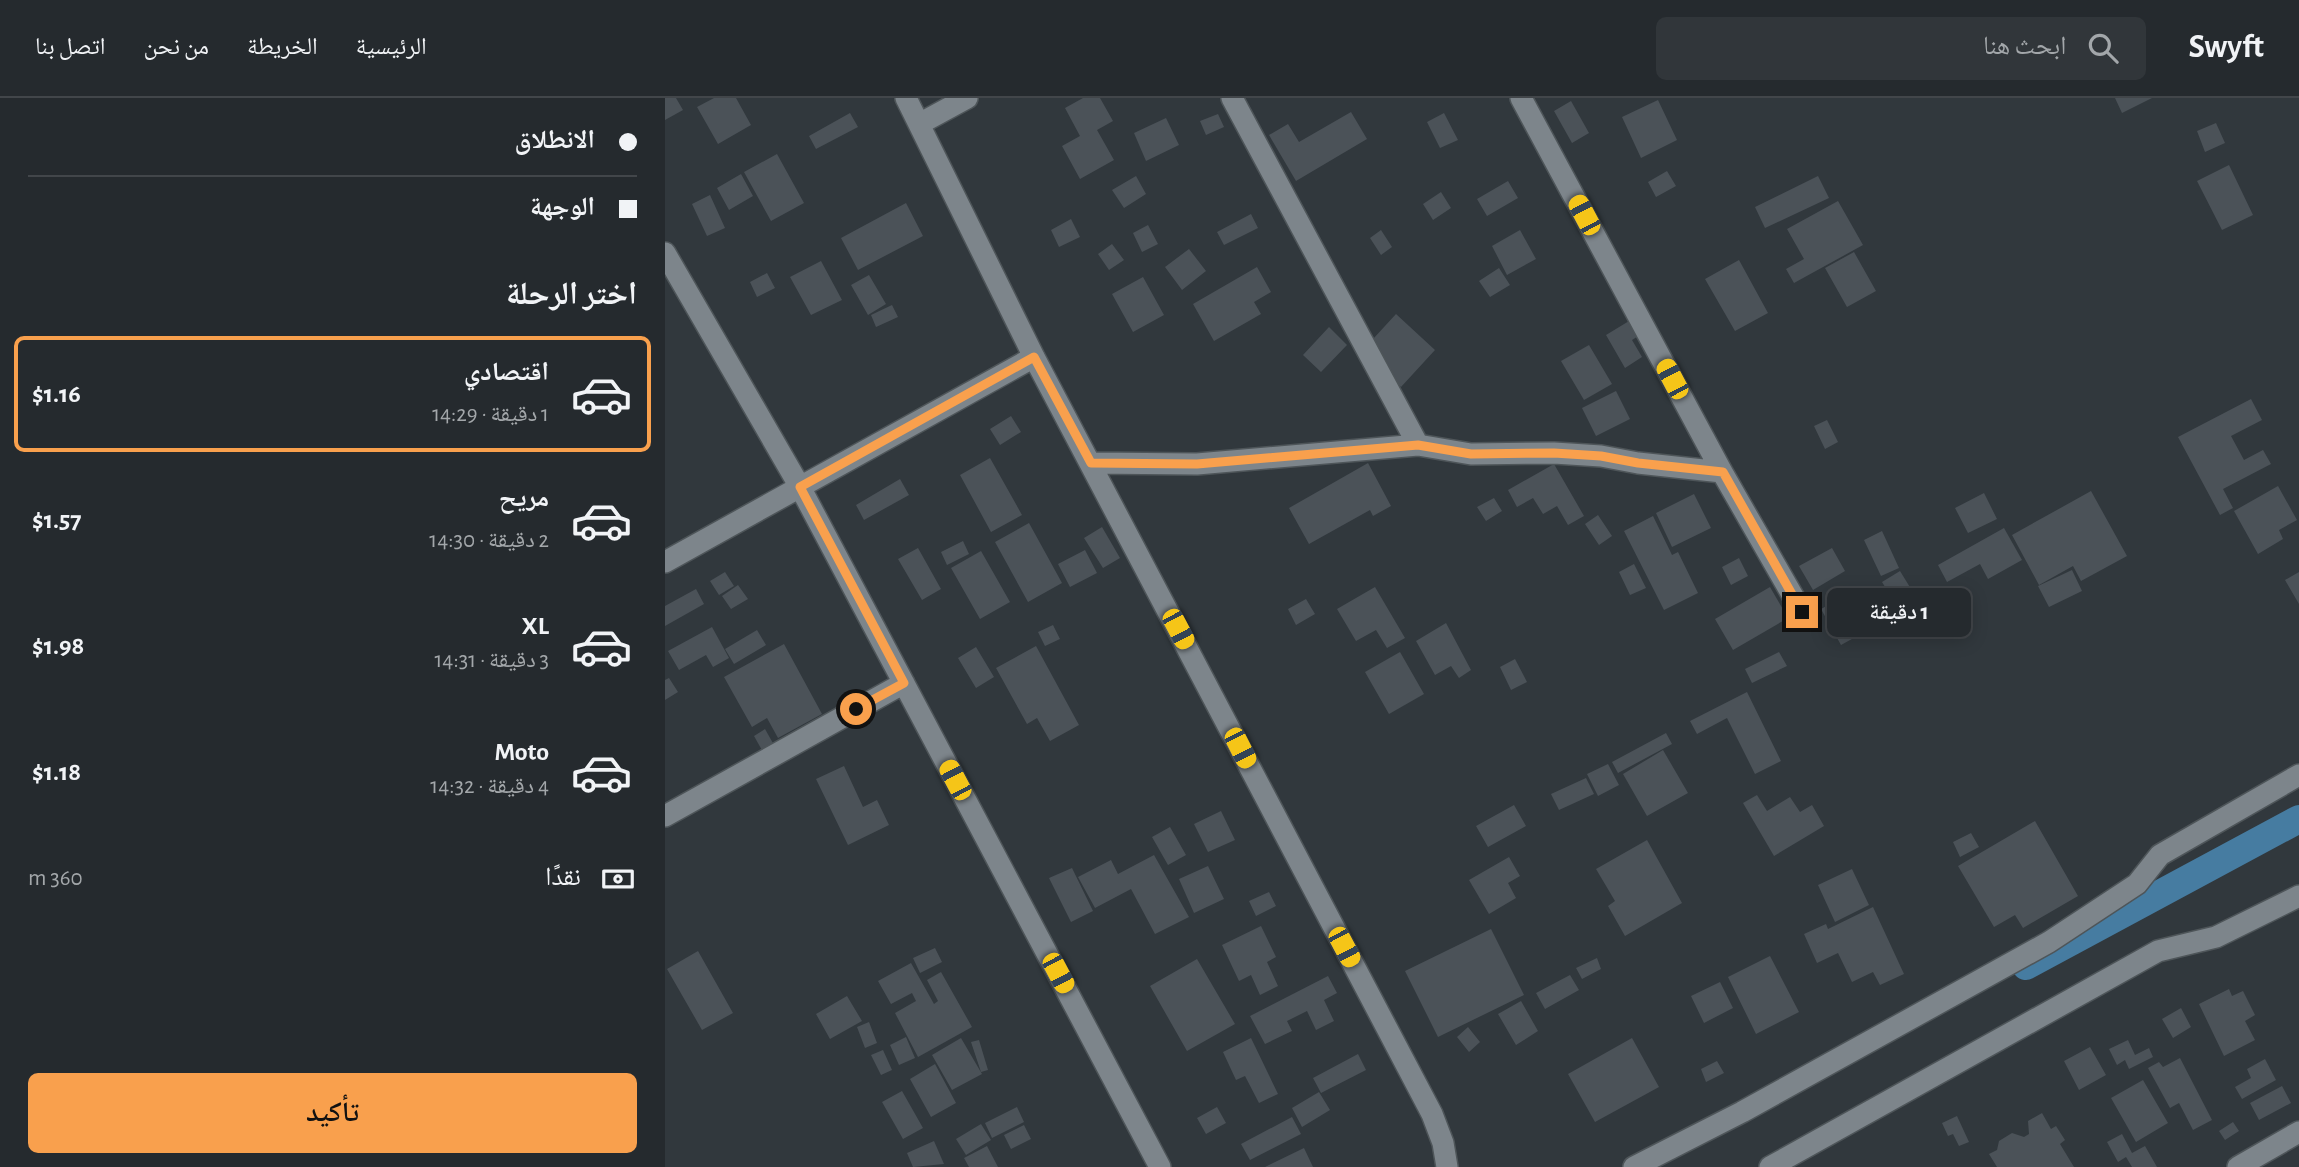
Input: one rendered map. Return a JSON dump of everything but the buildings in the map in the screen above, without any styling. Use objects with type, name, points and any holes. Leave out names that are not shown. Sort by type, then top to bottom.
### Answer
[{"type":"street","points":[[906,98],[921,123],[1034,357],[1432,1114],[1443,1143],[1447,1167]]},
{"type":"street","points":[[921,123],[967,98]]},
{"type":"street","points":[[1232,98],[1418,445]]},
{"type":"street","points":[[1521,98],[1723,472],[1802,612]]},
{"type":"street","points":[[665,254],[800,487],[1160,1167]]},
{"type":"street","points":[[665,562],[1034,357]]},
{"type":"street","points":[[1091,463],[1197,464],[1418,445],[1471,454],[1554,453],[1601,456],[1638,463],[1723,472]]},
{"type":"street","points":[[665,816],[904,683]]},
{"type":"street","points":[[1634,1167],[1742,1112],[2049,942],[2137,884],[2160,855],[2299,775]]},
{"type":"street","points":[[1770,1167],[2158,951],[2217,937],[2299,895]]},
{"type":"street","points":[[2238,1167],[2299,1132]]},
{"type":"waterway","points":[[2026,966],[2299,819]]},
{"type":"route","points":[[856,709],[904,683],[800,487],[1034,357],[1091,463],[1197,464],[1418,445],[1471,454],[1554,453],[1601,456],[1638,463],[1723,472],[1802,612]]}]
